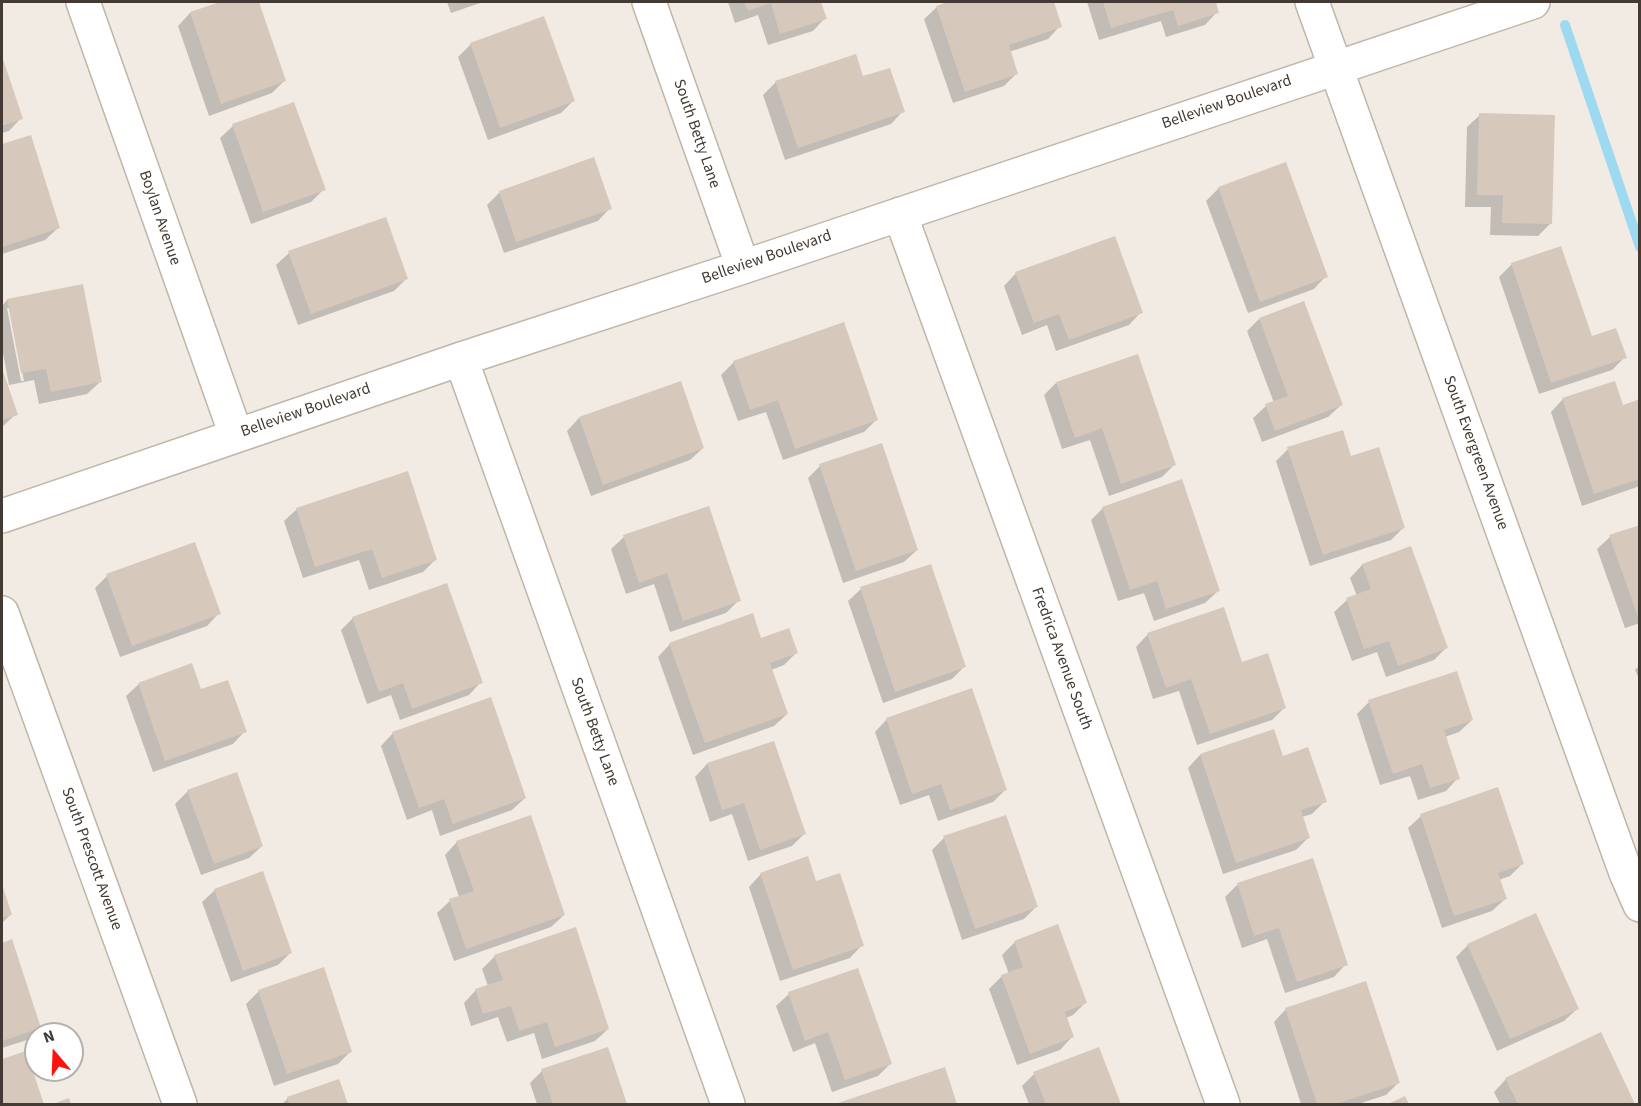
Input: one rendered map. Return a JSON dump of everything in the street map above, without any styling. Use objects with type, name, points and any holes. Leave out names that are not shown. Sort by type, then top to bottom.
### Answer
[{"type":"street","name":"Boylan Avenue","points":[[82,2],[236,435]]},
{"type":"street","name":"South Betty Lane","points":[[649,2],[743,267]]},
{"type":"street","name":"South Evergreen Avenue","points":[[1312,2],[1626,873],[1640,905]]},
{"type":"street","name":"Belleview Boulevard","points":[[2,516],[461,359],[743,267],[1533,2]]},
{"type":"street","name":"Fredrica Avenue South","points":[[900,214],[1223,1104]]},
{"type":"street","name":"South Betty Lane","points":[[461,359],[728,1104]]},
{"type":"street","name":"South Prescott Avenue","points":[[2,613],[180,1104]]},
{"type":"building","points":[[220,2],[259,2],[286,81],[221,104],[190,12]]},
{"type":"building","points":[[744,2],[821,2],[827,19],[780,34],[771,3],[748,11]]},
{"type":"building","points":[[948,2],[1054,2],[1062,27],[1009,45],[1018,74],[965,92],[936,6]]},
{"type":"building","points":[[1103,2],[1216,2],[1219,13],[1178,26],[1173,10],[1111,28]]},
{"type":"building","points":[[544,16],[575,101],[500,128],[470,43]]},
{"type":"building","points":[[856,54],[863,76],[890,68],[905,112],[798,148],[775,81]]},
{"type":"building","points":[[2,56],[23,119],[2,126]]},
{"type":"building","points":[[294,102],[326,190],[263,212],[232,124]]},
{"type":"building","points":[[1479,113],[1555,115],[1552,224],[1502,223],[1503,195],[1477,195]]},
{"type":"building","points":[[31,135],[60,228],[2,247],[2,144]]},
{"type":"building","points":[[594,157],[612,209],[516,242],[499,191]]},
{"type":"building","points":[[1286,162],[1328,277],[1260,302],[1218,187]]},
{"type":"building","points":[[386,217],[408,279],[311,314],[288,251]]},
{"type":"building","points":[[1115,236],[1143,313],[1069,340],[1059,314],[1034,323],[1015,272]]},
{"type":"building","points":[[1561,246],[1592,336],[1616,328],[1627,358],[1551,383],[1511,263]]},
{"type":"building","points":[[83,284],[102,382],[51,392],[46,369],[21,373],[7,299]]},
{"type":"building","points":[[1304,301],[1343,405],[1275,431],[1265,404],[1288,396],[1259,318]]},
{"type":"building","points":[[844,322],[878,420],[795,449],[778,400],[750,410],[733,361]]},
{"type":"building","points":[[1138,354],[1176,465],[1121,484],[1102,428],[1075,438],[1056,382]]},
{"type":"building","points":[[2,368],[18,415],[2,420]]},
{"type":"building","points":[[681,381],[704,448],[603,485],[579,417]]},
{"type":"building","points":[[1615,381],[1623,405],[1640,399],[1640,479],[1594,494],[1562,398]]},
{"type":"building","points":[[1343,430],[1351,456],[1379,447],[1405,528],[1323,555],[1287,447]]},
{"type":"building","points":[[882,443],[918,550],[856,571],[819,464]]},
{"type":"building","points":[[408,471],[437,560],[382,578],[372,549],[315,567],[296,508]]},
{"type":"building","points":[[1182,479],[1220,591],[1166,609],[1157,581],[1130,590],[1102,507]]},
{"type":"building","points":[[709,506],[741,601],[683,621],[667,573],[639,583],[623,535]]},
{"type":"building","points":[[1640,525],[1640,616],[1638,617],[1609,535]]},
{"type":"building","points":[[195,542],[221,614],[132,646],[106,574]]},
{"type":"building","points":[[1411,546],[1448,648],[1398,666],[1389,641],[1364,649],[1346,598],[1371,589],[1362,564]]},
{"type":"building","points":[[931,564],[966,667],[895,692],[860,587]]},
{"type":"building","points":[[447,583],[483,683],[412,709],[403,683],[379,692],[352,617]]},
{"type":"building","points":[[1224,607],[1242,662],[1268,653],[1286,708],[1210,734],[1191,679],[1166,688],[1147,633]]},
{"type":"building","points":[[753,613],[761,638],[789,628],[798,653],[770,663],[788,714],[705,743],[669,643]]},
{"type":"building","points":[[192,663],[201,689],[228,680],[247,732],[165,761],[138,683]]},
{"type":"building","points":[[1457,671],[1473,720],[1444,730],[1460,779],[1430,788],[1422,764],[1393,774],[1368,700]]},
{"type":"building","points":[[972,688],[1007,790],[950,810],[941,784],[912,794],[886,718]]},
{"type":"building","points":[[491,697],[526,798],[453,824],[444,799],[419,808],[392,732]]},
{"type":"building","points":[[1274,729],[1283,756],[1308,747],[1327,802],[1301,810],[1310,838],[1236,863],[1200,754]]},
{"type":"building","points":[[774,741],[806,834],[760,850],[744,803],[722,810],[707,763]]},
{"type":"building","points":[[237,772],[263,846],[214,864],[187,790]]},
{"type":"building","points":[[1498,787],[1524,864],[1498,873],[1507,899],[1454,916],[1420,814]]},
{"type":"building","points":[[531,815],[565,915],[466,949],[449,899],[474,891],[456,841]]},
{"type":"building","points":[[1006,815],[1038,907],[975,929],[943,836]]},
{"type":"building","points":[[808,856],[816,881],[840,873],[864,946],[793,970],[760,873]]},
{"type":"building","points":[[1313,858],[1348,965],[1297,982],[1279,928],[1254,936],[1237,883]]},
{"type":"building","points":[[263,871],[292,953],[243,971],[214,889]]},
{"type":"building","points":[[2,884],[12,915],[2,918]]},
{"type":"building","points":[[1536,913],[1579,1009],[1510,1039],[1467,944]]},
{"type":"building","points":[[1058,924],[1087,1003],[1065,1012],[1074,1037],[1030,1054],[1001,975],[1023,967],[1014,941]]},
{"type":"building","points":[[576,927],[609,1029],[555,1047],[547,1022],[519,1031],[511,1006],[483,1014],[475,989],[503,980],[494,955]]},
{"type":"building","points":[[12,939],[39,1022],[24,1022],[24,1034],[2,1041],[2,943]]},
{"type":"building","points":[[324,967],[352,1052],[287,1074],[258,990]]},
{"type":"building","points":[[858,968],[892,1064],[845,1080],[828,1032],[805,1041],[788,992]]},
{"type":"building","points":[[1366,981],[1400,1083],[1336,1104],[1317,1104],[1285,1008]]},
{"type":"building","points":[[1601,1032],[1635,1104],[1518,1104],[1505,1078]]},
{"type":"building","points":[[608,1047],[627,1104],[553,1104],[541,1069]]},
{"type":"building","points":[[1099,1047],[1121,1104],[1046,1104],[1033,1072]]},
{"type":"building","points":[[24,1052],[24,1082],[37,1082],[44,1104],[2,1104],[2,1059]]},
{"type":"building","points":[[945,1067],[957,1104],[835,1104]]},
{"type":"building","points":[[339,1079],[348,1104],[289,1104],[287,1097]]},
{"type":"building","points":[[1405,1096],[1409,1104],[1388,1104]]},
{"type":"building","points":[[69,1098],[71,1104],[53,1104]]},
{"type":"waterway","points":[[1565,25],[1640,247]]}]
